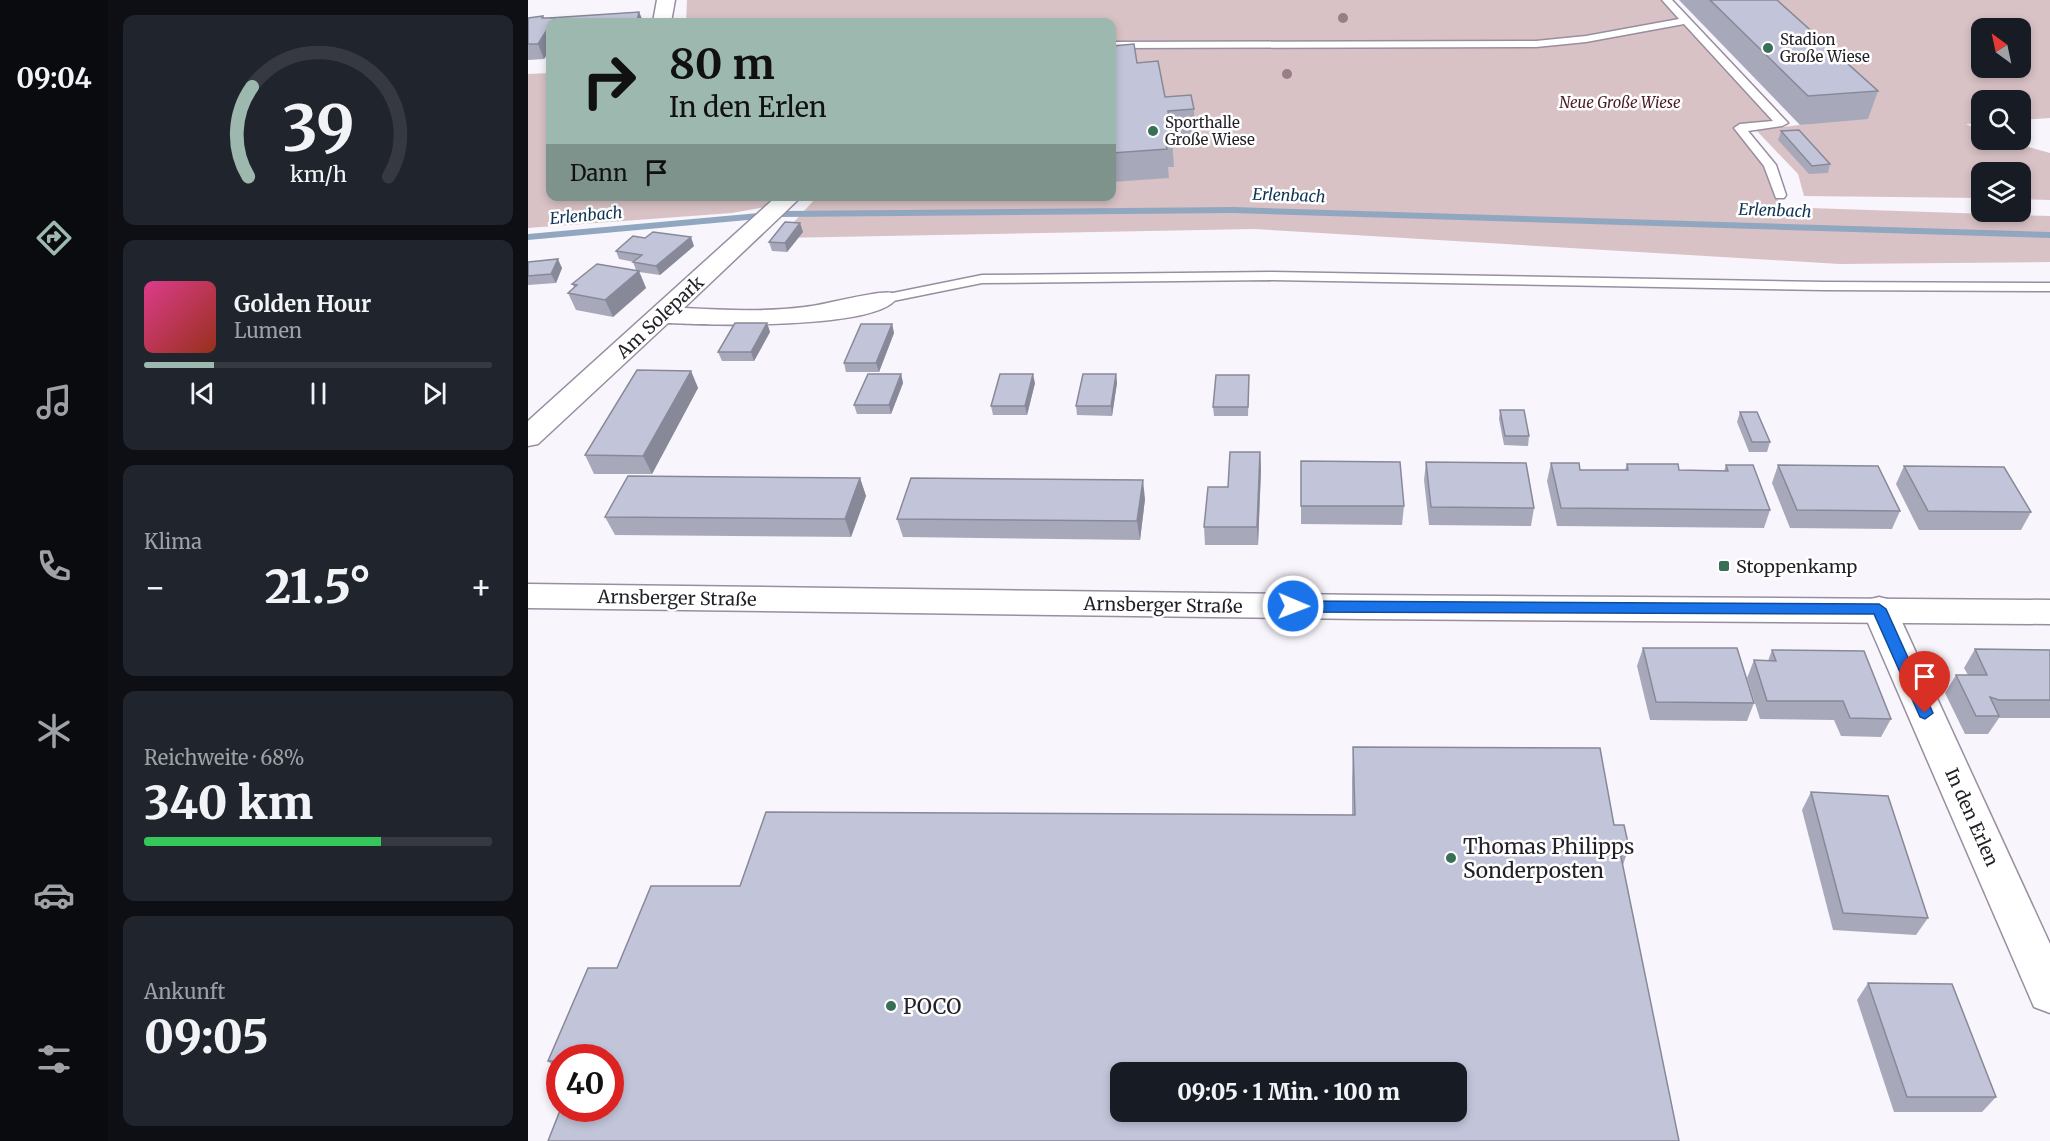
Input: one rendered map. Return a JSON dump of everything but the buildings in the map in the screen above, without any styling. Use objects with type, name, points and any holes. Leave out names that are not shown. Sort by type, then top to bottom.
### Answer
[{"type":"street","points":[[663,18],[666,0]]},
{"type":"street","name":"Am Solepark","points":[[528,437],[786,201]]},
{"type":"street","points":[[663,315],[748,318],[852,310],[883,298]]},
{"type":"street","name":"Arnsberger Straße","points":[[528,596],[1376,608],[1879,609],[2050,612]]},
{"type":"street","name":"In den Erlen","points":[[1879,609],[2050,992]]},
{"type":"lane","points":[[1667,0],[1782,123],[1740,128],[1770,165],[1780,195]]},
{"type":"lane","points":[[1116,45],[1536,44],[1587,39],[1686,21]]},
{"type":"lane","points":[[883,298],[982,279],[1272,276],[2050,287]]},
{"type":"green space","name":"Neue Große Wiese","points":[[687,0],[1664,0],[1777,122],[1735,127],[1768,166],[1780,207],[1971,213],[1971,222],[2031,222],[2031,215],[2050,216],[2050,262],[1840,264],[1254,229],[779,238],[813,201],[1116,201],[1116,18],[686,18]]},
{"type":"green space","points":[[1686,0],[2050,0],[2050,118],[2031,119],[2031,90],[1971,90],[1971,124],[1966,124],[1971,126],[1971,150],[2031,150],[2031,148],[2050,153],[2050,200],[2031,199],[2031,162],[1971,162],[1971,198],[1804,196],[1798,174],[1756,130],[1808,124]]},
{"type":"green space","name":"Neue Große Wiese","points":[[546,73],[546,201],[799,201],[732,213],[528,228],[528,74]]},
{"type":"waterway","name":"Erlenbach","points":[[528,237],[781,214],[1233,210],[2050,235]]},
{"type":"place","name":"Stadion Große Wiese","points":[[1768,48]]},
{"type":"place","name":"Sporthalle Große Wiese","points":[[1153,131]]},
{"type":"place","name":"Stoppenkamp","points":[[1724,566]]},
{"type":"place","name":"Thomas Philipps Sonderposten","points":[[1451,858]]},
{"type":"place","name":"POCO","points":[[891,1006]]},
{"type":"route","points":[[1293,606],[1879,609],[1925,713]]}]
